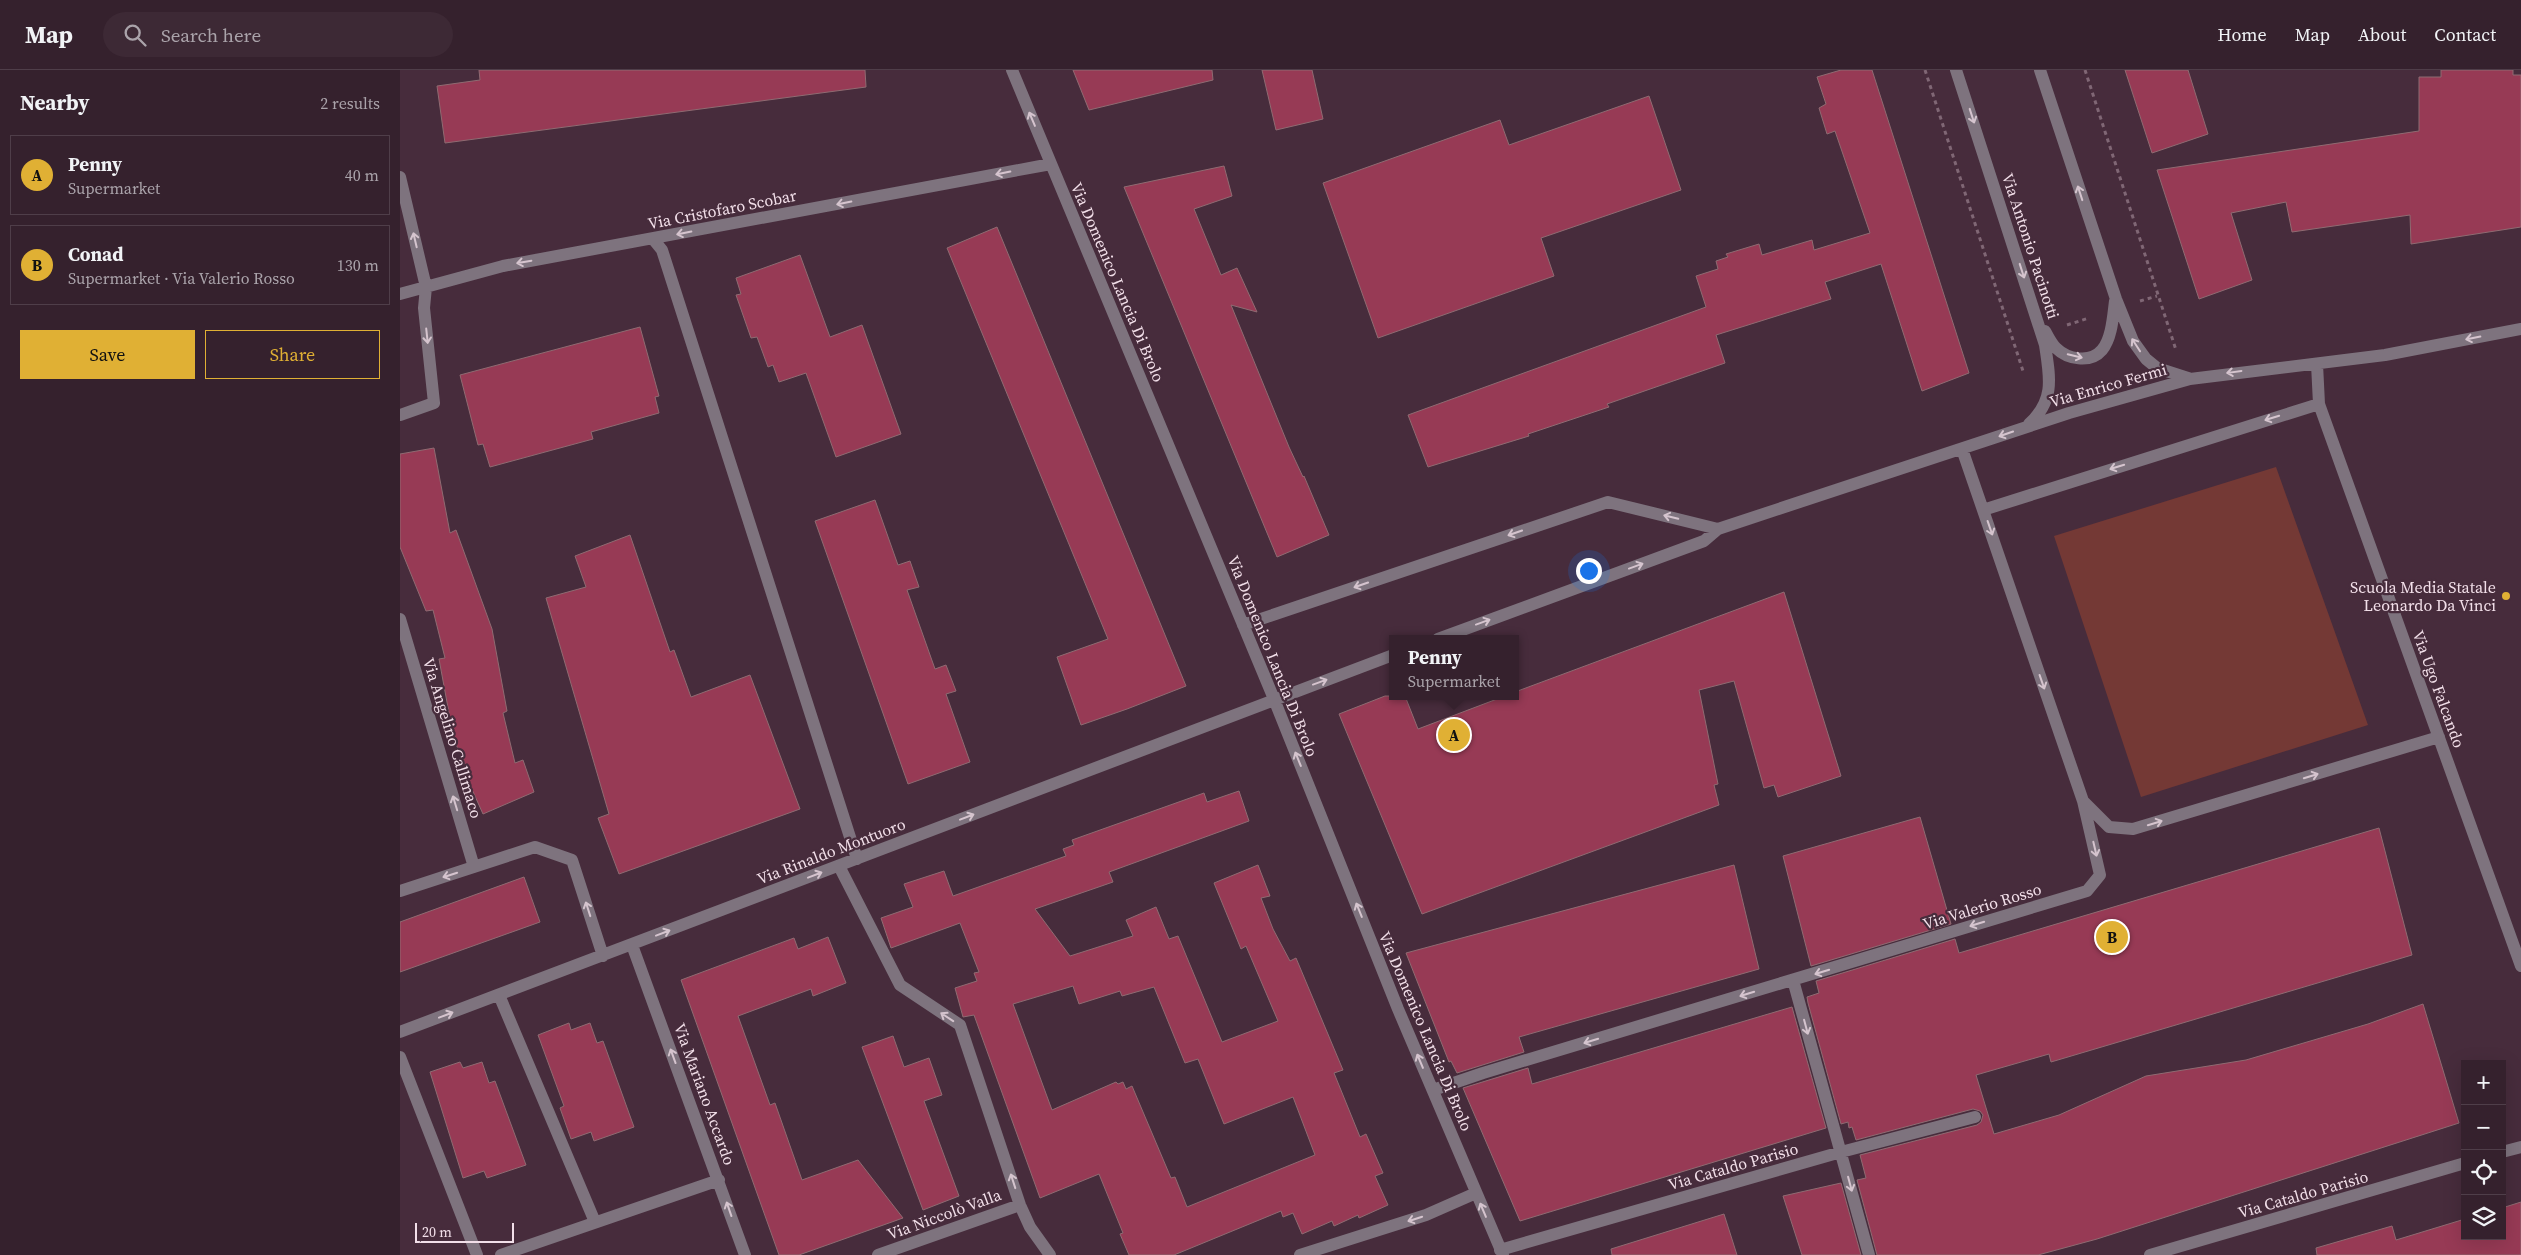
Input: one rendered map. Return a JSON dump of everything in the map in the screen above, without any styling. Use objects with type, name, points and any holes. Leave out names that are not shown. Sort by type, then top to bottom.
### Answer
[{"type":"street","name":"Via Domenico Lancia Di Brolo","points":[[1012,70],[1274,699],[1432,1090],[1502,1252]]},
{"type":"street","name":"Via Antonio Pacinotti","points":[[1956,70],[2042,330],[2049,390],[2045,405],[2039,414],[2024,428]]},
{"type":"street","points":[[2040,70],[2116,306],[2133,341],[2146,359],[2171,374],[2190,378]]},
{"type":"street","name":"Via Cristofaro Scobar","points":[[400,294],[503,266],[1051,164]]},
{"type":"street","points":[[400,177],[426,287],[424,308],[434,403],[400,415]]},
{"type":"street","points":[[653,239],[662,250],[857,859]]},
{"type":"street","points":[[2042,330],[2056,348],[2064,353],[2073,358],[2089,359],[2102,350],[2109,333],[2116,306]]},
{"type":"street","name":"Via Enrico Fermi","points":[[1718,529],[2024,428],[2190,378],[2386,355],[2521,329]]},
{"type":"street","name":"Via Ugo Falcando","points":[[2317,364],[2319,404],[2521,966]]},
{"type":"street","points":[[1983,510],[2319,404]]},
{"type":"street","points":[[1962,449],[2083,801],[2108,826],[2133,829],[2439,737]]},
{"type":"street","points":[[1243,625],[1608,502],[1718,529]]},
{"type":"street","points":[[1449,635],[1704,541],[1718,529]]},
{"type":"street","name":"Via Angelino Callimaco","points":[[400,619],[474,867]]},
{"type":"street","name":"Via Rinaldo Montuoro","points":[[400,1032],[1389,656]]},
{"type":"street","name":"Via Valerio Rosso","points":[[1793,980],[2087,891],[2100,875],[2083,801]]},
{"type":"street","points":[[400,891],[535,848],[572,860],[603,956]]},
{"type":"street","points":[[839,866],[900,985],[960,1025],[1020,1205],[1030,1227],[1050,1255]]},
{"type":"street","name":"Via Mariano Accardo","points":[[632,945],[745,1255]]},
{"type":"street","points":[[1432,1090],[1793,980],[1869,1255]]},
{"type":"street","points":[[499,995],[595,1222]]},
{"type":"street","points":[[400,1057],[477,1255]]},
{"type":"street","name":"Via Cataldo Parisio","points":[[1502,1252],[1841,1152],[1975,1117]]},
{"type":"street","points":[[2506,1151],[2521,1147]]},
{"type":"street","name":"Via Cataldo Parisio","points":[[2150,1255],[2461,1164]]},
{"type":"street","points":[[500,1255],[719,1180]]},
{"type":"street","points":[[1300,1255],[1426,1215],[1476,1192]]},
{"type":"street","name":"Via Niccolò Valla","points":[[878,1255],[1020,1205]]},
{"type":"path","points":[[1925,70],[2024,374]]},
{"type":"path","points":[[2085,70],[2172,342]]},
{"type":"path","points":[[2014,342],[2042,330],[2116,306],[2157,296]]},
{"type":"shaded area","points":[[2276,467],[2368,725],[2141,797],[2054,536]]},
{"type":"building","points":[[479,70],[865,70],[866,87],[445,143],[437,86],[480,80]]},
{"type":"building","points":[[1073,70],[1212,70],[1213,80],[1089,110]]},
{"type":"building","points":[[1262,70],[1312,70],[1323,119],[1276,130]]},
{"type":"building","points":[[1841,70],[1872,70],[1969,373],[1922,391],[1881,264],[1825,282],[1831,299],[1716,335],[1725,363],[1607,404],[1609,407],[1528,434],[1529,436],[1428,467],[1408,415],[1706,307],[1696,276],[1718,269],[1716,261],[1728,257],[1726,254],[1759,244],[1762,255],[1812,240],[1814,250],[1870,233],[1835,131],[1827,134],[1819,108],[1826,104],[1817,77]]},
{"type":"building","points":[[2125,70],[2188,70],[2208,134],[2152,153]]},
{"type":"building","points":[[2441,70],[2513,70],[2513,75],[2521,75],[2521,227],[2411,244],[2410,215],[2292,232],[2286,202],[2231,213],[2252,280],[2199,299],[2157,170],[2419,131],[2419,77],[2441,77]]},
{"type":"building","points":[[1649,96],[1681,190],[1541,238],[1554,276],[1378,338],[1323,183],[1500,120],[1509,145]]},
{"type":"building","points":[[1224,166],[1232,196],[1194,209],[1221,275],[1237,268],[1257,312],[1231,305],[1289,447],[1304,476],[1329,535],[1277,557],[1124,187]]},
{"type":"building","points":[[997,227],[1186,686],[1081,725],[1057,657],[1108,639],[947,248]]},
{"type":"building","points":[[800,255],[830,337],[862,325],[901,434],[836,457],[806,373],[779,382],[773,365],[768,367],[757,337],[751,338],[736,295],[741,294],[736,278]]},
{"type":"building","points":[[640,327],[659,396],[655,397],[659,413],[591,432],[593,439],[490,467],[483,444],[478,445],[460,375]]},
{"type":"building","points":[[434,448],[450,533],[456,530],[492,629],[507,711],[503,713],[515,763],[523,760],[534,792],[483,814],[466,776],[470,775],[454,740],[439,659],[445,658],[433,610],[426,611],[400,547],[400,454]]},
{"type":"building","points":[[875,500],[898,565],[910,561],[919,587],[907,590],[935,669],[946,665],[956,691],[946,694],[970,762],[908,784],[815,521]]},
{"type":"building","points":[[630,535],[670,652],[674,650],[691,697],[750,675],[800,809],[619,874],[598,818],[609,814],[546,598],[586,587],[575,556]]},
{"type":"building","points":[[1784,592],[1841,776],[1778,797],[1774,785],[1764,788],[1734,681],[1699,690],[1718,784],[1714,785],[1719,805],[1422,914],[1339,714],[1389,696],[1389,700],[1407,700],[1418,729],[1494,700],[1519,700],[1519,691]]},
{"type":"building","points":[[1239,791],[1249,821],[1109,872],[1113,882],[1035,909],[1070,956],[1133,936],[1126,920],[1156,907],[1169,939],[1178,936],[1222,1042],[1278,1021],[1246,946],[1241,949],[1214,883],[1258,865],[1270,896],[1261,898],[1273,929],[1290,961],[1296,958],[1343,1070],[1334,1073],[1360,1137],[1366,1134],[1383,1173],[1375,1176],[1388,1205],[1359,1218],[1358,1215],[1334,1226],[1332,1221],[1302,1234],[1293,1213],[1283,1217],[1281,1211],[1174,1255],[1129,1255],[1120,1234],[1123,1233],[1099,1174],[1040,1198],[974,1015],[963,1017],[955,988],[977,981],[974,973],[979,972],[960,923],[891,948],[881,918],[913,907],[904,884],[944,871],[953,896],[1066,856],[1063,849],[1074,845],[1072,840],[1204,793],[1207,802]],"holes":[[[1073,986],[1079,1004],[1120,991],[1122,996],[1154,987],[1185,1063],[1198,1059],[1224,1124],[1293,1097],[1315,1155],[1187,1207],[1175,1177],[1171,1178],[1132,1086],[1126,1089],[1123,1082],[1118,1084],[1116,1082],[1052,1110],[1013,1004]]]},
{"type":"building","points":[[1920,817],[1951,924],[1811,966],[1783,856]]},
{"type":"building","points":[[2379,828],[2412,955],[2051,1062],[2049,1054],[1976,1075],[1994,1134],[2059,1115],[2146,1076],[2246,1060],[2368,1024],[2423,1004],[2459,1123],[2097,1239],[2038,1255],[1877,1255],[1857,1180],[1866,1178],[1860,1155],[1977,1125],[1981,1122],[1983,1115],[1980,1111],[1973,1109],[1856,1140],[1852,1127],[1849,1128],[1848,1122],[1841,1124],[1808,1003],[1807,997],[1819,993],[1816,981],[1955,939],[1959,953]]},
{"type":"building","points":[[1734,865],[1759,969],[1519,1037],[1524,1052],[1457,1073],[1451,1061],[1449,1062],[1406,953]]},
{"type":"building","points":[[524,877],[540,922],[400,972],[400,922]]},
{"type":"building","points":[[828,937],[846,983],[813,996],[811,989],[738,1016],[770,1105],[775,1103],[802,1180],[858,1160],[903,1218],[799,1255],[779,1255],[681,980],[794,938],[798,949]]},
{"type":"building","points":[[1792,1007],[1826,1128],[1520,1221],[1463,1088],[1528,1068],[1532,1084]]},
{"type":"building","points":[[569,1023],[571,1030],[590,1023],[597,1043],[603,1041],[634,1127],[594,1141],[591,1132],[571,1139],[560,1108],[564,1106],[538,1035]]},
{"type":"building","points":[[893,1036],[904,1067],[929,1058],[942,1095],[924,1101],[959,1196],[923,1210],[862,1047]]},
{"type":"building","points":[[460,1062],[463,1068],[482,1062],[489,1083],[495,1081],[526,1165],[487,1178],[484,1171],[463,1178],[430,1072]]},
{"type":"building","points":[[1841,1183],[1861,1255],[1802,1255],[1783,1196]]},
{"type":"building","points":[[2521,1202],[2521,1255],[2317,1255],[2316,1248],[2392,1226],[2396,1240],[2461,1220],[2461,1240],[2506,1240],[2506,1207]]},
{"type":"building","points":[[1724,1214],[1737,1255],[1612,1255],[1611,1249]]},
{"type":"place","name":"Scuola Media Statale Leonardo Da Vinci","points":[[2506,596]]},
{"type":"place","name":"Penny","points":[[1454,735]]},
{"type":"place","name":"Conad","points":[[2112,937]]}]
